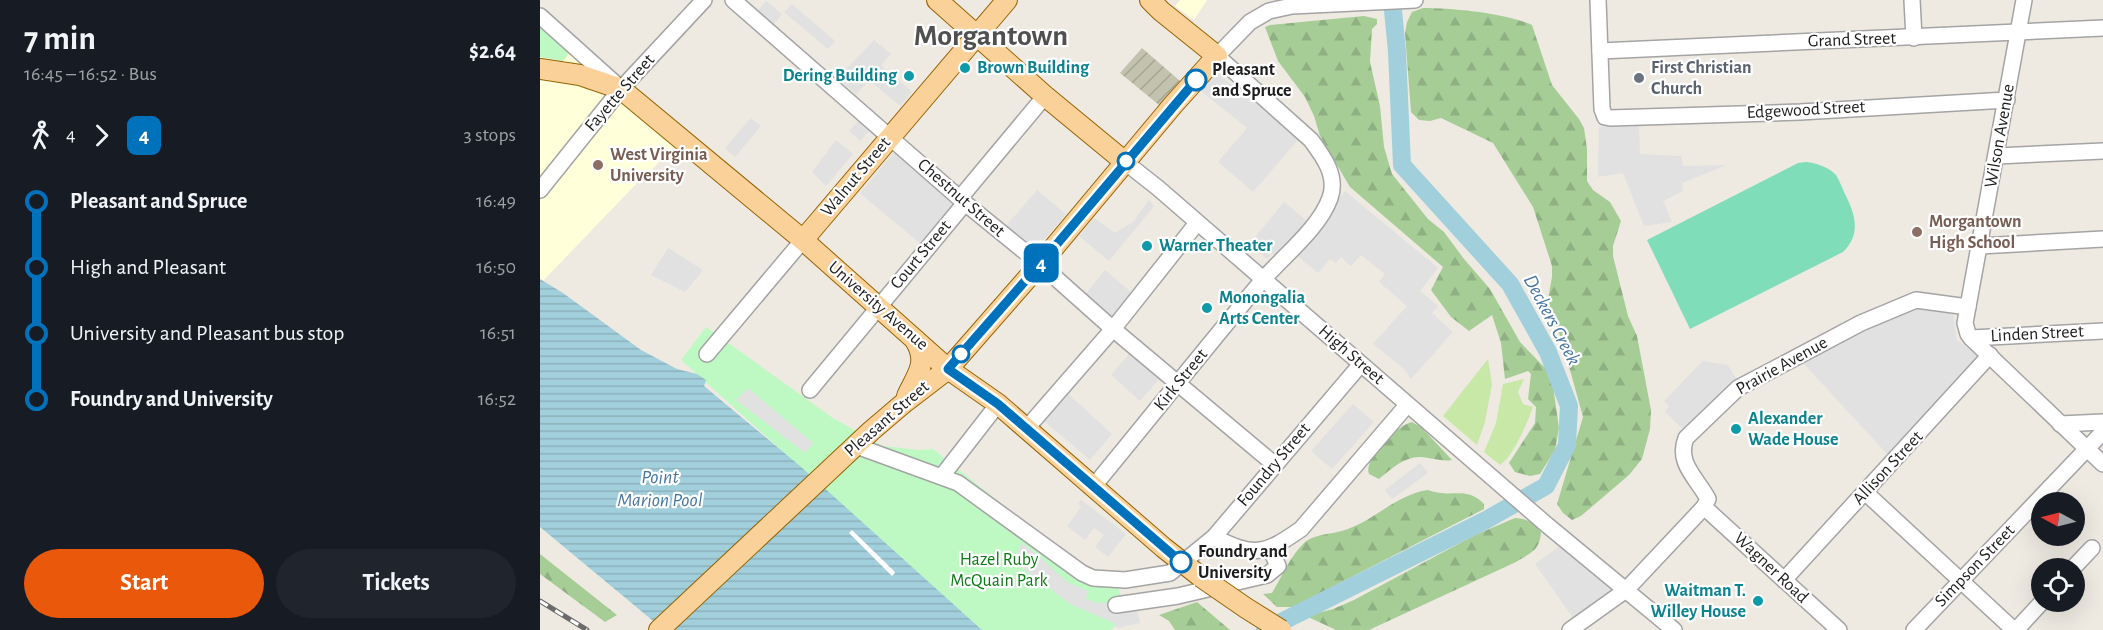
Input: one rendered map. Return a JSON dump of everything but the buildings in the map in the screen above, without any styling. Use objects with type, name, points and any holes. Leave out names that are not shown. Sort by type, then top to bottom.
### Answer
[{"type":"main road","name":"High Street","points":[[937,0],[1125,162]]},
{"type":"main road","name":"Walnut Street","points":[[803,240],[1007,0]]},
{"type":"main road","points":[[1150,0],[1217,56]]},
{"type":"main road","name":"Pleasant Street","points":[[659,630],[867,440],[905,402],[948,369],[1217,56]]},
{"type":"main road","points":[[540,69],[580,75],[621,89]]},
{"type":"main road","name":"University Avenue","points":[[621,89],[803,240],[948,369],[998,404],[1182,563],[1281,630]]},
{"type":"main road","points":[[905,402],[922,366],[923,356],[912,335]]},
{"type":"street","name":"Fayette Street","points":[[540,190],[621,89],[704,0]]},
{"type":"street","name":"Chestnut Street","points":[[733,0],[962,201],[1040,264],[1113,329],[1274,464]]},
{"type":"street","name":"Pleasant Street","points":[[1217,56],[1250,22],[1269,11],[1292,6],[1415,0]]},
{"type":"street","points":[[1598,0],[1600,51]]},
{"type":"street","points":[[1912,0],[1914,38]]},
{"type":"street","name":"Wilson Avenue","points":[[1971,338],[1965,323],[2024,0]]},
{"type":"street","name":"University Avenue","points":[[540,16],[621,89]]},
{"type":"street","name":"Grand Street","points":[[1600,51],[2103,28]]},
{"type":"street","name":"Edgewood Street","points":[[1600,51],[1602,109],[1605,117],[1800,112],[2007,100]]},
{"type":"street","name":"Kirk Street","points":[[1093,487],[1263,280],[1307,232],[1330,198],[1330,172],[1322,155],[1311,140],[1217,56]]},
{"type":"street","name":"Court Street","points":[[810,390],[1046,96]]},
{"type":"street","points":[[1997,156],[2103,151]]},
{"type":"street","name":"High Street","points":[[1125,162],[1547,525],[1672,629]]},
{"type":"street","points":[[1026,429],[1113,329],[1197,223]]},
{"type":"street","points":[[1980,246],[2103,239]]},
{"type":"street","name":"Walnut Street","points":[[707,354],[803,240]]},
{"type":"street","name":"Prairie Avenue","points":[[1704,507],[1708,499],[1684,463],[1683,446],[1686,438],[1738,388],[1861,323],[1903,304],[1916,300],[1968,307]]},
{"type":"street","name":"Linden Street","points":[[1971,338],[2103,331]]},
{"type":"street","points":[[1971,338],[2103,464]]},
{"type":"street","name":"Allison Street","points":[[1784,580],[1990,355]]},
{"type":"street","name":"Foundry Street","points":[[867,440],[958,483],[1082,573],[1093,578],[1125,580],[1170,573],[1214,537],[1361,364]]},
{"type":"street","points":[[942,476],[998,404]]},
{"type":"street","points":[[1214,537],[1245,550],[1257,552],[1270,548],[1301,529],[1402,411]]},
{"type":"street","points":[[2060,424],[2103,422]]},
{"type":"street","name":"Simpson Street","points":[[1914,630],[2103,432]]},
{"type":"street","points":[[1866,493],[2015,630],[2032,612]]},
{"type":"street","points":[[1570,630],[1626,590],[1704,507]]},
{"type":"street","name":"Wagner Road","points":[[1704,507],[1839,630]]},
{"type":"street","points":[[1116,605],[1178,596],[1267,575],[1278,566],[1270,548]]},
{"type":"street","points":[[2082,558],[2092,548]]},
{"type":"shaded area","points":[[1180,0],[1207,0],[1194,20],[1175,6]]},
{"type":"shaded area","points":[[766,1],[782,14],[774,24],[758,10]]},
{"type":"shaded area","points":[[792,4],[835,41],[828,49],[784,12]]},
{"type":"shaded area","name":"West Virginia University","points":[[540,27],[676,147],[638,182],[543,281],[540,279]]},
{"type":"shaded area","points":[[874,40],[891,54],[881,65],[912,92],[900,106],[869,80],[856,94],[838,78]]},
{"type":"shaded area","points":[[1142,48],[1180,81],[1159,105],[1120,73]]},
{"type":"shaded area","points":[[1210,68],[1271,115],[1298,140],[1253,192],[1218,162],[1247,128],[1196,87]]},
{"type":"shaded area","points":[[751,118],[761,126],[735,157],[725,148]]},
{"type":"shaded area","points":[[858,121],[869,131],[860,141],[849,131]]},
{"type":"shaded area","points":[[1639,126],[1640,154],[1681,156],[1683,166],[1727,165],[1682,183],[1683,191],[1663,201],[1672,222],[1644,226],[1623,173],[1598,177],[1599,127]]},
{"type":"shaded area","points":[[836,140],[853,154],[826,186],[812,172]]},
{"type":"shaded area","points":[[896,150],[958,203],[922,245],[860,193]]},
{"type":"shaded area","points":[[1037,190],[1066,214],[1033,253],[1004,228]]},
{"type":"shaded area","points":[[1345,191],[1438,268],[1420,291],[1438,306],[1432,313],[1453,332],[1411,379],[1405,370],[1373,344],[1407,306],[1379,282],[1385,274],[1361,255],[1351,266],[1341,257],[1336,263],[1330,259],[1318,273],[1294,253]]},
{"type":"shaded area","points":[[1149,200],[1154,206],[1109,261],[1079,236],[1094,218],[1115,233],[1133,222]]},
{"type":"shaded area","points":[[1284,202],[1307,221],[1276,257],[1272,254],[1267,259],[1249,244]]},
{"type":"shaded area","points":[[668,248],[703,270],[685,292],[651,275]]},
{"type":"shaded area","points":[[1105,270],[1132,293],[1115,319],[1086,294]]},
{"type":"shaded area","points":[[1915,306],[1948,311],[1954,316],[1956,339],[1981,358],[1890,457],[1803,363]]},
{"type":"shaded area","points":[[1130,353],[1159,379],[1140,401],[1111,375]]},
{"type":"shaded area","points":[[1703,361],[1728,365],[1737,380],[1686,432],[1665,412],[1669,406],[1664,401]]},
{"type":"shaded area","points":[[748,388],[813,443],[805,453],[736,400]]},
{"type":"shaded area","points":[[1065,391],[1112,434],[1090,460],[1044,421]]},
{"type":"shaded area","points":[[1353,404],[1374,422],[1332,469],[1311,451]]},
{"type":"shaded area","points":[[1420,463],[1428,473],[1392,499],[1385,490]]},
{"type":"shaded area","points":[[1081,500],[1126,534],[1108,557],[1095,547],[1104,535],[1094,528],[1085,540],[1067,526],[1081,507],[1078,503]]},
{"type":"shaded area","points":[[1022,543],[1067,582],[1088,591],[1086,599],[1098,603],[1136,603],[1140,623],[1117,628],[1112,622],[1070,604],[1013,561]]},
{"type":"shaded area","points":[[1560,546],[1617,589],[1574,619],[1535,564]]},
{"type":"green space","points":[[1423,8],[1494,14],[1532,25],[1552,85],[1584,128],[1587,149],[1587,181],[1593,190],[1610,202],[1621,221],[1613,246],[1613,256],[1628,316],[1637,336],[1651,410],[1650,429],[1642,459],[1629,475],[1581,516],[1572,520],[1557,504],[1583,417],[1562,341],[1550,310],[1548,299],[1552,266],[1533,207],[1493,143],[1441,118],[1430,121],[1419,120],[1411,112],[1405,33],[1412,12]]},
{"type":"green space","points":[[1364,16],[1377,19],[1377,24],[1372,29],[1370,62],[1380,106],[1384,147],[1392,174],[1428,219],[1444,232],[1490,289],[1520,342],[1547,370],[1552,379],[1559,428],[1555,450],[1540,474],[1530,476],[1515,472],[1509,463],[1535,423],[1536,407],[1528,399],[1531,374],[1528,371],[1505,379],[1501,343],[1492,315],[1469,331],[1451,317],[1431,290],[1443,267],[1350,187],[1320,136],[1305,97],[1278,61],[1265,27]]},
{"type":"green space","points":[[540,26],[567,49],[568,55],[563,61],[540,57]]},
{"type":"green space","points":[[1798,163],[1818,164],[1836,175],[1854,215],[1855,231],[1849,245],[1843,252],[1690,329],[1647,240]]},
{"type":"green space","name":"Hazel Ruby McQuain Park","points":[[706,327],[833,418],[883,446],[933,449],[1013,513],[1086,566],[1098,572],[1114,574],[1126,614],[1111,630],[982,630],[681,360]]},
{"type":"green space","points":[[1488,359],[1492,384],[1485,422],[1477,445],[1443,416]]},
{"type":"green space","points":[[1524,379],[1518,392],[1523,404],[1533,407],[1515,447],[1500,465],[1484,452],[1496,423],[1503,384]]},
{"type":"green space","points":[[1412,422],[1421,427],[1452,460],[1410,458],[1379,479],[1369,474],[1371,460],[1376,452],[1398,429]]},
{"type":"green space","points":[[1428,490],[1471,495],[1484,504],[1484,509],[1293,607],[1277,607],[1263,594],[1272,593],[1295,553],[1309,539],[1356,526],[1406,497]]},
{"type":"green space","points":[[1515,518],[1530,522],[1541,532],[1536,547],[1530,554],[1516,562],[1369,630],[1336,630],[1306,616],[1333,609],[1354,600],[1475,535]]},
{"type":"green space","points":[[540,554],[617,615],[605,622],[540,574]]},
{"type":"green space","points":[[1197,602],[1230,630],[1175,630],[1169,621],[1159,615]]},
{"type":"water","name":"Point Marion Pool","points":[[540,279],[641,350],[677,369],[697,374],[706,380],[704,386],[800,466],[982,630],[664,630],[540,527]]},
{"type":"pier","points":[[852,530],[894,571],[892,576],[849,533]]},
{"type":"waterway","name":"Deckers Creek","points":[[1265,630],[1486,520],[1546,486],[1567,445],[1569,406],[1548,352],[1510,284],[1402,165],[1397,52],[1392,0]]},
{"type":"railway","points":[[540,601],[587,630]]},
{"type":"bus line","name":"4","points":[[1181,562],[998,404],[948,369],[1196,80]]},
{"type":"place","name":"Brown Building","points":[[965,68]]},
{"type":"place","name":"Dering Building","points":[[909,76]]},
{"type":"place","name":"First Christian Church","points":[[1639,78]]},
{"type":"place","name":"Pleasant and Spruce","points":[[1196,80]]},
{"type":"place","name":"West Virginia University","points":[[598,165]]},
{"type":"place","name":"Morgantown High School","points":[[1917,232]]},
{"type":"place","name":"Warner Theater","points":[[1147,246]]},
{"type":"place","name":"Monongalia Arts Center","points":[[1207,308]]},
{"type":"place","name":"Alexander Wade House","points":[[1736,429]]},
{"type":"place","name":"Foundry and University","points":[[1181,562]]},
{"type":"place","name":"Waitman T. Willey House","points":[[1758,601]]},
{"type":"district","name":"Morgantown","points":[[991,36]]}]
